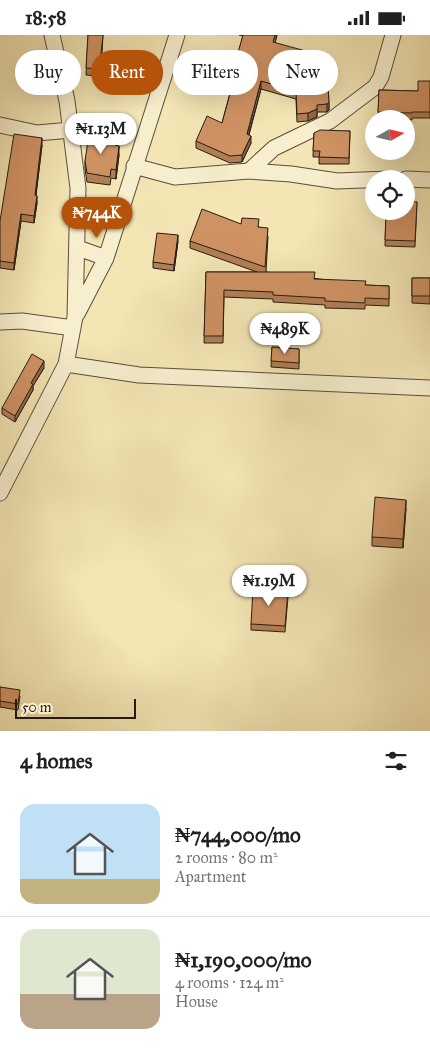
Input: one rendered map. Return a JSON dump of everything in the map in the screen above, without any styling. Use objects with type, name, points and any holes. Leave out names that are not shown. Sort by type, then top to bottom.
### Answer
[{"type":"street","points":[[0,493],[66,364],[74,323],[78,248],[78,188],[67,101],[52,35]]},
{"type":"street","points":[[74,323],[106,258],[177,35]]},
{"type":"street","points":[[250,171],[274,148],[330,121],[375,87],[381,77],[393,35]]},
{"type":"street","points":[[0,125],[37,133],[71,130]]},
{"type":"street","points":[[134,167],[175,177],[250,171],[291,174],[337,181],[365,180]]},
{"type":"street","points":[[415,179],[430,180]]},
{"type":"street","points":[[78,248],[106,258]]},
{"type":"street","points":[[0,322],[74,323]]},
{"type":"street","points":[[66,364],[139,375],[430,388]]},
{"type":"building","points":[[88,35],[103,35],[101,50],[91,50],[91,68],[86,68]]},
{"type":"building","points":[[243,35],[275,35],[273,42],[302,50],[268,50],[268,83],[261,81],[258,92],[258,50],[239,50]]},
{"type":"building","points":[[418,81],[430,81],[430,112],[378,110],[379,90],[418,91]]},
{"type":"building","points":[[230,95],[257,95],[247,134],[251,136],[242,155],[230,156],[196,141],[207,116],[222,123]]},
{"type":"building","points":[[296,95],[329,95],[329,102],[327,104],[317,105],[317,109],[308,113],[297,114]]},
{"type":"building","points":[[320,130],[350,131],[349,158],[319,157],[320,151],[313,151],[314,133]]},
{"type":"building","points":[[14,134],[42,138],[34,216],[21,214],[14,263],[0,261],[0,221]]},
{"type":"building","points":[[89,134],[116,138],[115,145],[119,146],[116,170],[111,169],[110,177],[87,173],[85,161]]},
{"type":"building","points":[[415,202],[417,202],[415,241],[385,240],[386,220],[415,220]]},
{"type":"building","points":[[202,209],[241,224],[242,218],[259,219],[258,227],[268,228],[265,267],[190,241]]},
{"type":"building","points":[[157,233],[178,235],[174,265],[153,262]]},
{"type":"building","points":[[206,272],[315,272],[314,279],[366,281],[365,285],[389,286],[389,299],[365,298],[365,303],[325,301],[325,298],[273,295],[273,292],[224,290],[223,336],[204,336]]},
{"type":"building","points":[[412,278],[430,278],[430,296],[412,296]]},
{"type":"building","points":[[272,347],[299,349],[299,363],[271,361]]},
{"type":"building","points":[[32,354],[44,361],[15,416],[2,408]]},
{"type":"building","points":[[375,497],[406,500],[403,539],[372,537]]},
{"type":"building","points":[[253,589],[288,591],[285,626],[251,624]]},
{"type":"building","points":[[0,687],[20,690],[18,704],[0,701]]}]
